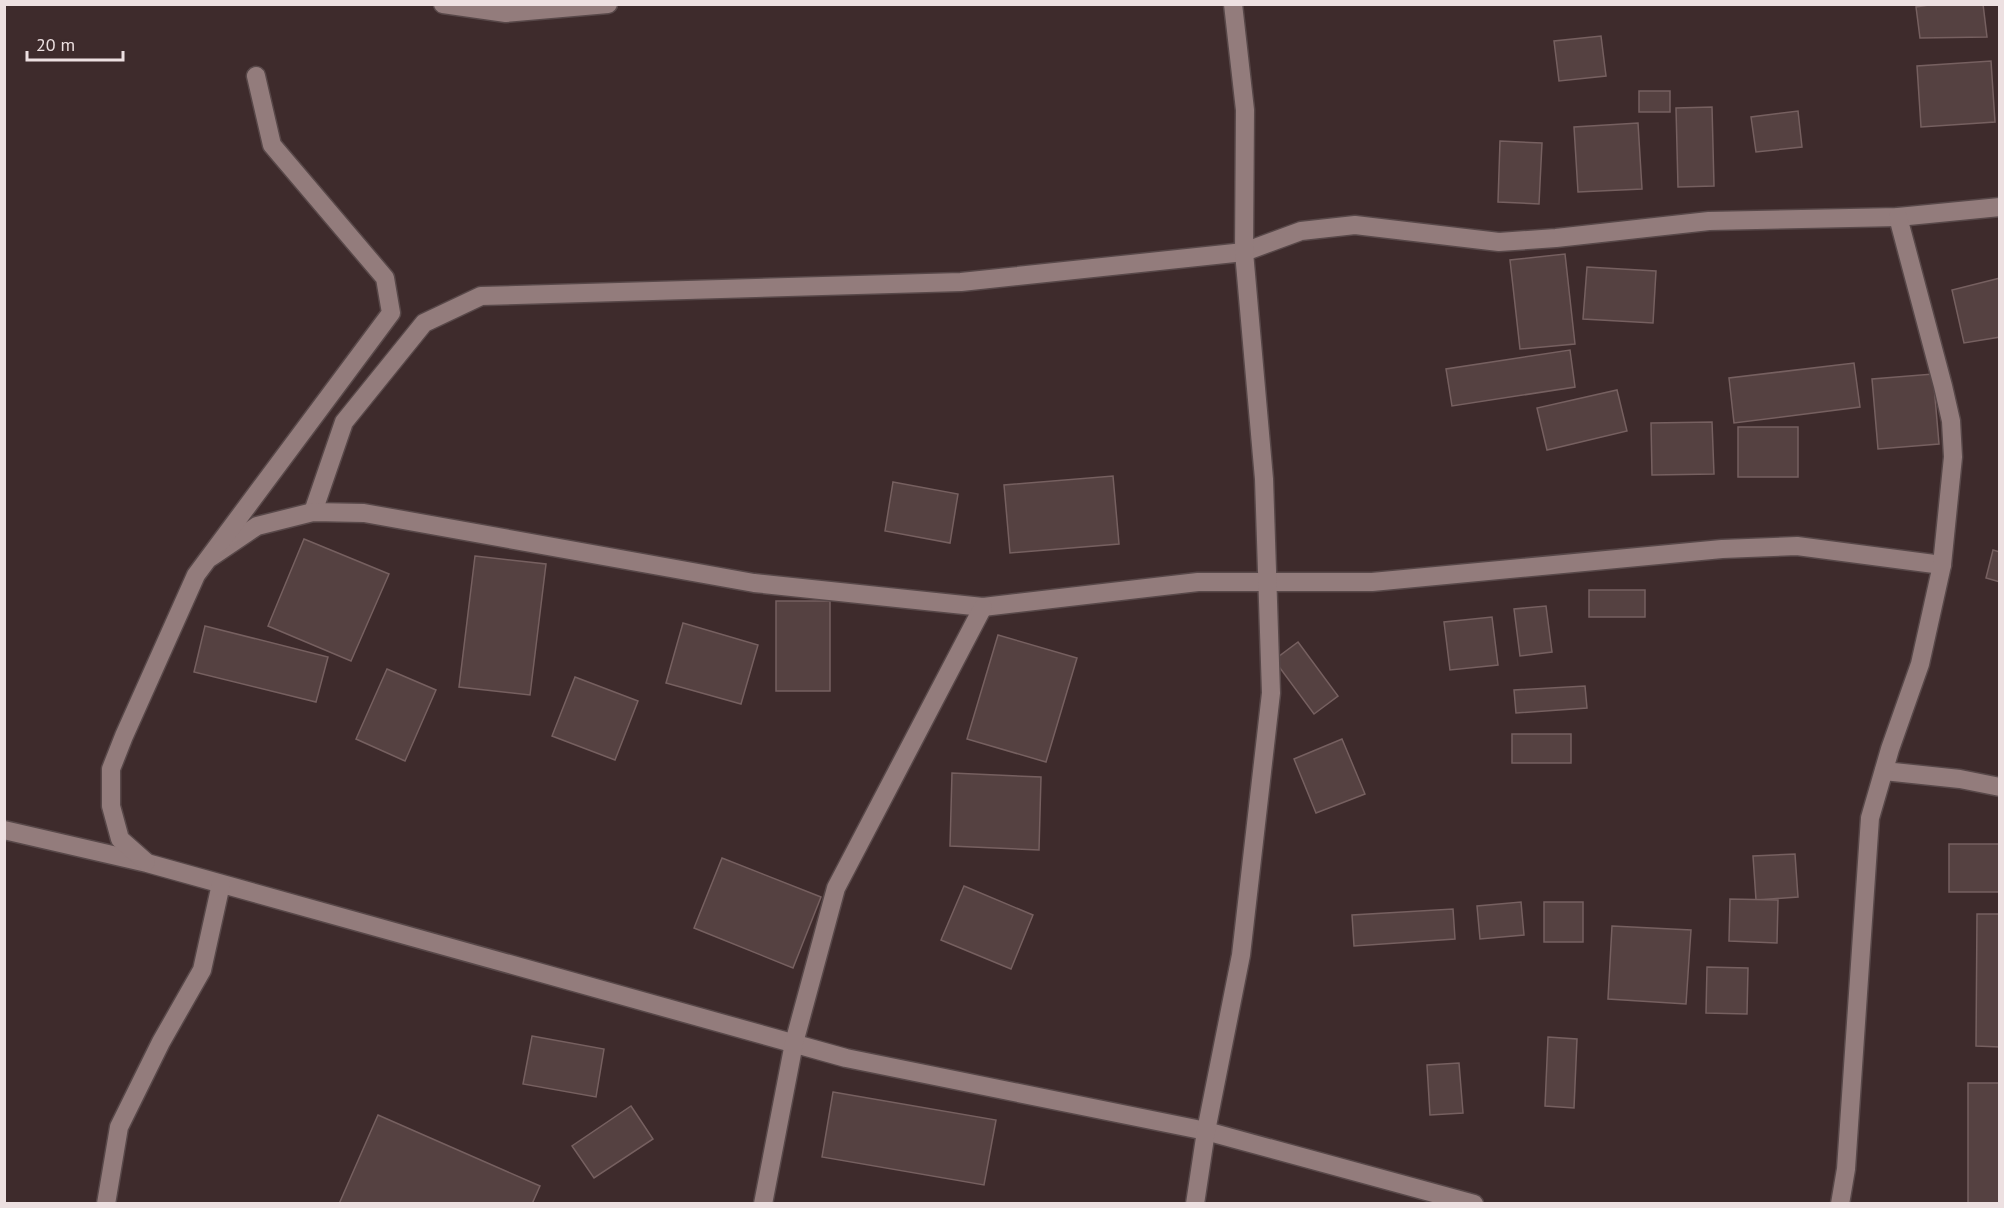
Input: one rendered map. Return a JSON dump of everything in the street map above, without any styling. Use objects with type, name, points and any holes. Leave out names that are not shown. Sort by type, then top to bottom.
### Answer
[{"type":"street","points":[[443,4],[506,13],[608,4]]},
{"type":"street","points":[[1195,1203],[1206,1131],[1241,955],[1271,693],[1264,479],[1244,252],[1245,110],[1233,4]]},
{"type":"street","points":[[147,863],[120,839],[111,806],[111,769],[196,575],[391,313],[385,278],[272,145],[256,76]]},
{"type":"street","points":[[313,512],[344,422],[424,323],[481,296],[961,282],[1244,252],[1300,231],[1354,225],[1499,242],[1708,221],[1898,217],[2000,207]]},
{"type":"street","points":[[1840,1203],[1848,1146],[1870,818],[1920,664],[1942,565],[1953,457],[1951,421],[1898,217]]},
{"type":"street","points":[[210,557],[257,526],[313,512],[364,513],[754,583],[983,607],[1198,582],[1371,582],[1722,549],[1797,546],[1942,565]]},
{"type":"street","points":[[763,1203],[794,1043],[836,888],[983,607]]},
{"type":"street","points":[[1884,771],[1960,779],[2000,787]]},
{"type":"street","points":[[4,830],[147,863],[846,1058],[1206,1131],[1474,1203]]},
{"type":"street","points":[[106,1203],[119,1127],[161,1042],[201,970],[221,884]]},
{"type":"building","points":[[1935,4],[1983,4],[1987,37],[1920,38],[1916,7]]},
{"type":"building","points":[[1601,36],[1606,76],[1559,81],[1554,41]]},
{"type":"building","points":[[1991,61],[1995,122],[1921,127],[1917,66]]},
{"type":"building","points":[[1639,91],[1670,91],[1670,112],[1639,112]]},
{"type":"building","points":[[1712,107],[1714,186],[1678,187],[1676,108]]},
{"type":"building","points":[[1798,111],[1802,147],[1756,152],[1751,117]]},
{"type":"building","points":[[1638,123],[1642,189],[1578,192],[1574,127]]},
{"type":"building","points":[[1500,141],[1542,143],[1539,204],[1498,202]]},
{"type":"building","points":[[1565,254],[1575,344],[1520,349],[1510,260]]},
{"type":"building","points":[[1587,267],[1656,271],[1653,323],[1583,319]]},
{"type":"building","points":[[2000,278],[2000,337],[1964,343],[1952,290]]},
{"type":"building","points":[[1570,350],[1575,387],[1452,406],[1446,369]]},
{"type":"building","points":[[1854,363],[1860,407],[1734,423],[1729,378]]},
{"type":"building","points":[[1933,374],[1939,444],[1878,449],[1872,379]]},
{"type":"building","points":[[1617,390],[1627,431],[1547,450],[1537,408]]},
{"type":"building","points":[[1712,422],[1714,474],[1652,475],[1651,423]]},
{"type":"building","points":[[1738,427],[1798,427],[1798,477],[1738,477]]},
{"type":"building","points":[[1113,476],[1119,544],[1010,553],[1004,485]]},
{"type":"building","points":[[893,482],[958,494],[950,543],[885,531]]},
{"type":"building","points":[[304,539],[389,574],[351,661],[268,626]]},
{"type":"building","points":[[1993,550],[2000,552],[2000,582],[1986,578]]},
{"type":"building","points":[[475,556],[546,564],[530,695],[459,687]]},
{"type":"building","points":[[1589,590],[1645,590],[1645,617],[1589,617]]},
{"type":"building","points":[[776,601],[830,601],[830,691],[776,691]]},
{"type":"building","points":[[1546,606],[1552,652],[1520,656],[1514,609]]},
{"type":"building","points":[[1492,617],[1498,665],[1450,670],[1444,622]]},
{"type":"building","points":[[683,623],[758,645],[741,704],[666,683]]},
{"type":"building","points":[[205,626],[328,657],[316,702],[194,672]]},
{"type":"building","points":[[998,635],[1077,658],[1046,762],[967,739]]},
{"type":"building","points":[[1298,642],[1338,696],[1314,714],[1274,660]]},
{"type":"building","points":[[387,669],[436,690],[405,761],[356,739]]},
{"type":"building","points":[[575,677],[638,701],[615,760],[552,736]]},
{"type":"building","points":[[1585,686],[1587,708],[1516,713],[1514,690]]},
{"type":"building","points":[[1512,734],[1571,734],[1571,763],[1512,763]]},
{"type":"building","points":[[1342,739],[1365,794],[1316,813],[1294,759]]},
{"type":"building","points":[[952,773],[1041,777],[1039,850],[950,846]]},
{"type":"building","points":[[1949,844],[2000,844],[2000,892],[1949,892]]},
{"type":"building","points":[[1795,854],[1798,897],[1756,900],[1753,856]]},
{"type":"building","points":[[722,858],[821,897],[793,968],[694,928]]},
{"type":"building","points":[[964,886],[1033,915],[1011,969],[941,940]]},
{"type":"building","points":[[1730,899],[1778,900],[1777,943],[1729,941]]},
{"type":"building","points":[[1521,902],[1524,935],[1480,939],[1477,906]]},
{"type":"building","points":[[1544,902],[1583,902],[1583,942],[1544,942]]},
{"type":"building","points":[[1453,909],[1455,939],[1354,946],[1352,915]]},
{"type":"building","points":[[1977,914],[2000,914],[2000,1047],[1976,1046]]},
{"type":"building","points":[[1612,926],[1691,930],[1686,1004],[1608,999]]},
{"type":"building","points":[[1707,967],[1748,968],[1747,1014],[1706,1013]]},
{"type":"building","points":[[532,1036],[604,1049],[596,1097],[523,1084]]},
{"type":"building","points":[[1548,1037],[1577,1039],[1574,1108],[1545,1106]]},
{"type":"building","points":[[1459,1063],[1463,1113],[1430,1115],[1427,1065]]},
{"type":"building","points":[[1968,1083],[2000,1083],[2000,1204],[1968,1204]]},
{"type":"building","points":[[833,1092],[996,1120],[984,1185],[822,1157]]},
{"type":"building","points":[[631,1106],[653,1139],[594,1178],[572,1146]]},
{"type":"building","points":[[378,1115],[540,1186],[532,1204],[339,1204]]}]
